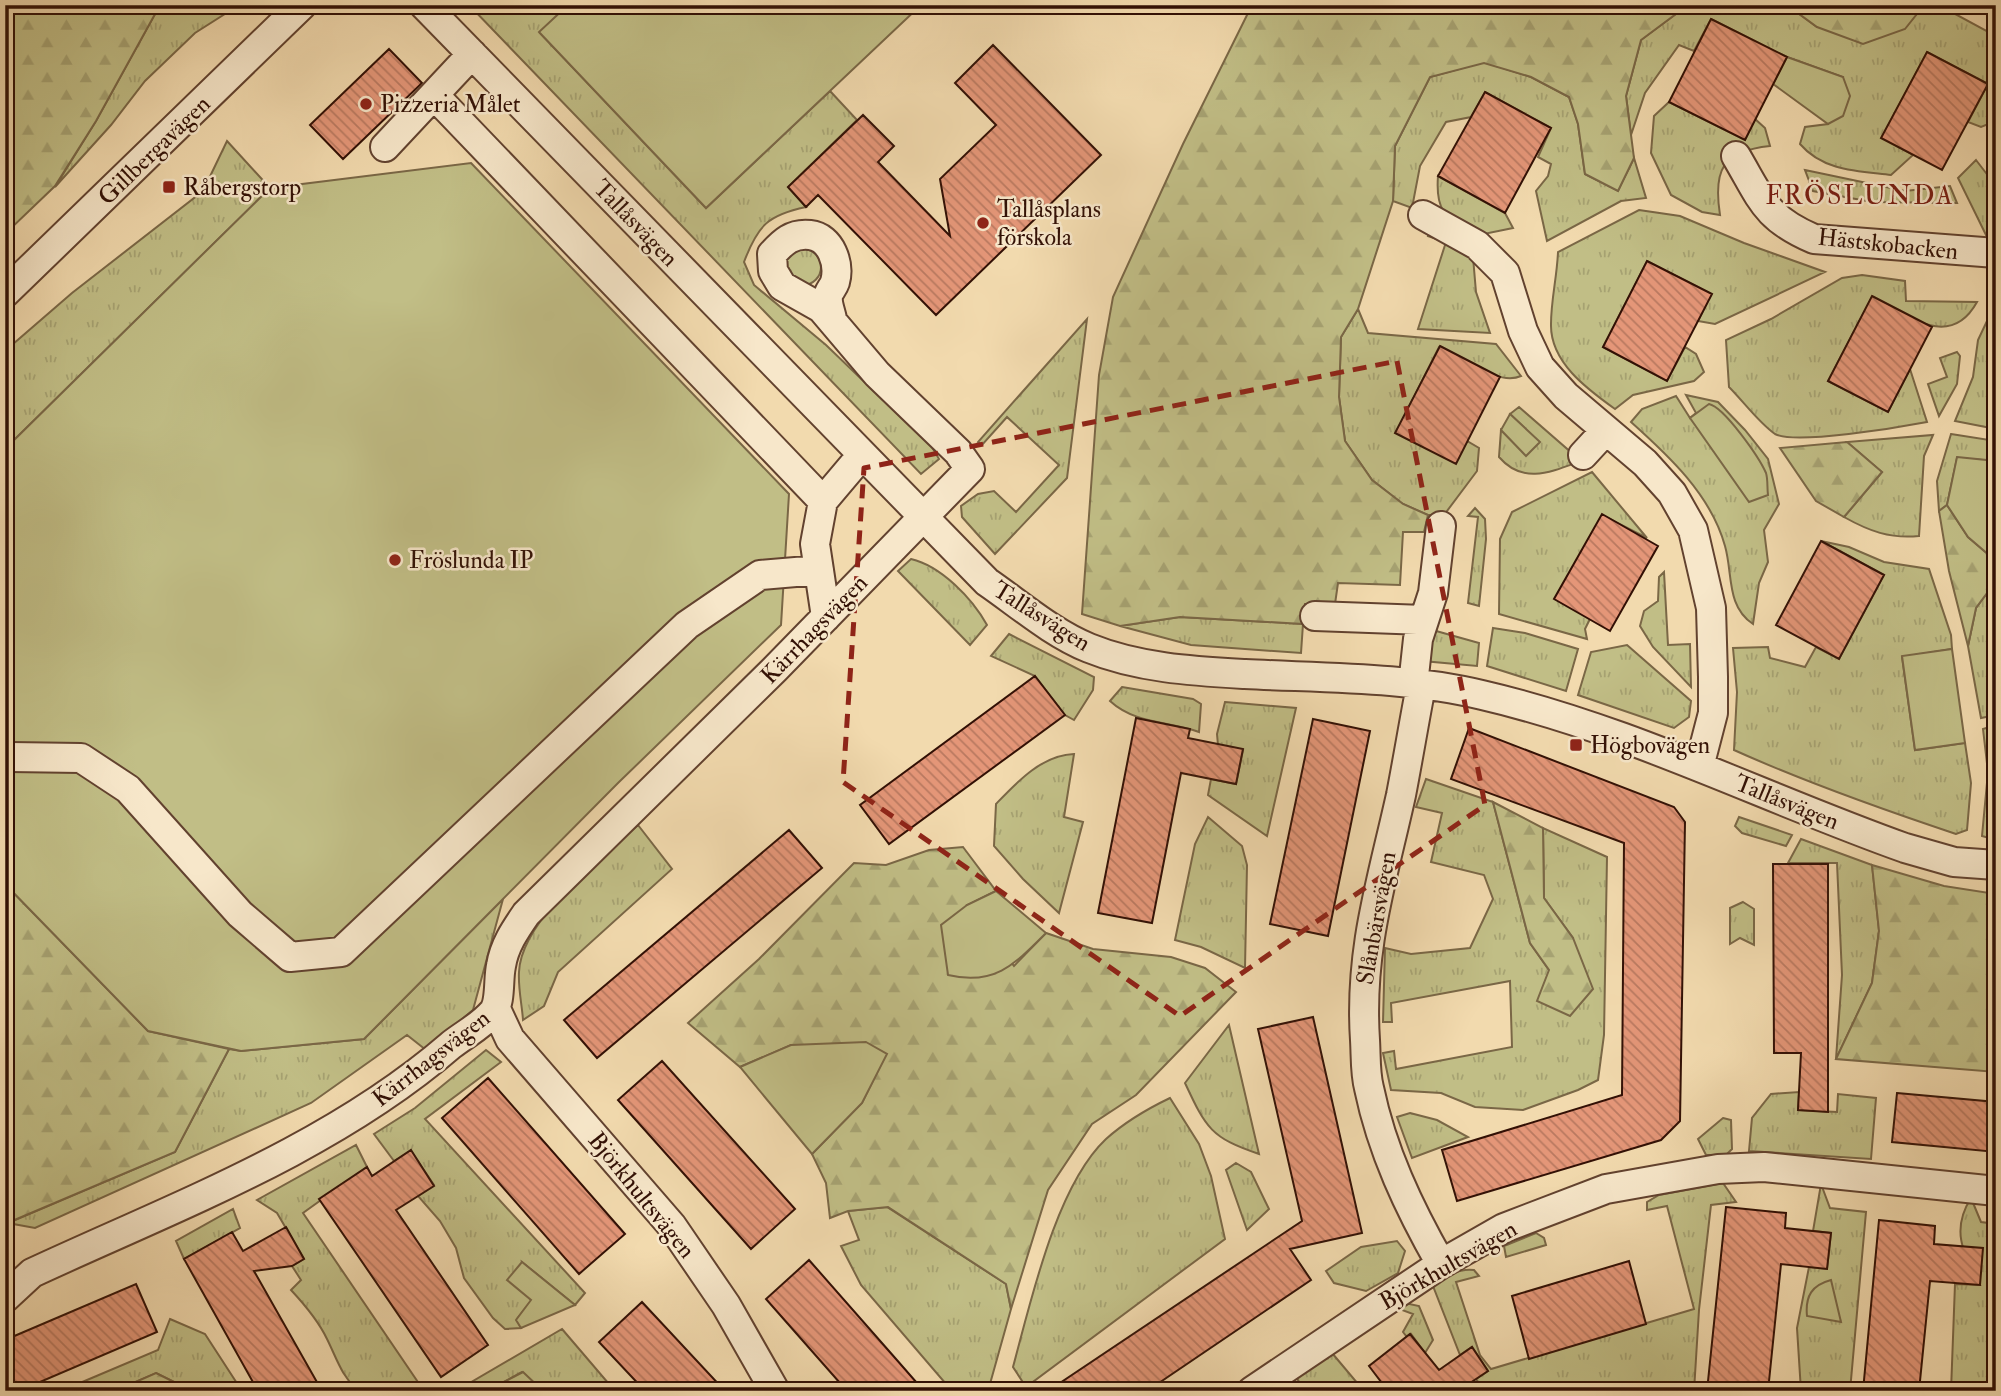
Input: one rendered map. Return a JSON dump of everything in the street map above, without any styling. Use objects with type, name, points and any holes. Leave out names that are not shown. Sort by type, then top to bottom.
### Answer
[{"type":"street","name":"Gillbergavägen","points":[[5,293],[302,5]]},
{"type":"street","name":"Tallåsvägen","points":[[424,5],[861,456],[987,582],[1043,622],[1088,648],[1138,662],[1194,671],[1417,685],[1480,694],[1559,715],[1906,848],[1954,862],[1996,865]]},
{"type":"street","points":[[385,147],[472,54]]},
{"type":"street","points":[[434,95],[823,501]]},
{"type":"street","name":"Hästskobacken","points":[[1736,156],[1769,213],[1794,230],[1814,239],[1996,253]]},
{"type":"street","points":[[1423,215],[1477,245],[1505,273],[1523,331],[1540,367],[1566,396],[1645,463],[1672,493],[1693,530],[1706,576],[1711,608],[1713,713],[1699,767]]},
{"type":"street","name":"Kärrhagsvägen","points":[[5,1298],[32,1273],[244,1174],[336,1127],[416,1076],[495,1009],[501,964],[511,936],[526,914],[826,617],[970,469],[958,452],[877,373],[832,319]]},
{"type":"street","points":[[1583,455],[1606,430]]},
{"type":"street","points":[[826,617],[815,544],[823,501],[861,456]]},
{"type":"street","name":"Slånbärsvägen","points":[[1441,526],[1433,593],[1418,639],[1417,685],[1401,795],[1367,944],[1363,1004],[1368,1085],[1380,1130],[1411,1210],[1441,1264]]},
{"type":"street","points":[[9,757],[81,758],[128,789],[240,914],[290,957],[341,952],[687,625],[760,575],[818,570]]},
{"type":"street","points":[[1315,616],[1424,620]]},
{"type":"street","name":"Björkhultsvägen","points":[[495,1009],[510,1039],[672,1226],[726,1305],[775,1391]]},
{"type":"street","name":"Björkhultsvägen","points":[[1252,1391],[1441,1264],[1504,1227],[1606,1189],[1718,1169],[1764,1167],[1996,1191]]},
{"type":"highlighted area","points":[[1397,361],[1485,805],[1180,1016],[843,782],[864,468]]},
{"type":"green space","points":[[5,5],[160,5],[96,121],[55,186],[5,234]]},
{"type":"green space","points":[[160,5],[239,5],[195,33],[145,81],[111,125],[55,187],[96,121]]},
{"type":"green space","points":[[469,5],[568,5],[540,33],[706,208],[830,91],[857,120],[788,187],[806,207],[782,214],[766,224],[754,239],[744,262],[754,285],[826,345],[932,447],[939,459],[921,474]]},
{"type":"green space","points":[[568,5],[921,5],[706,208],[539,32]]},
{"type":"green space","points":[[1252,5],[1688,5],[1641,40],[1626,96],[1634,158],[1618,191],[1585,174],[1578,124],[1569,97],[1531,77],[1484,63],[1430,77],[1395,146],[1393,201],[1358,309],[1341,337],[1339,397],[1345,441],[1372,480],[1403,504],[1428,515],[1424,532],[1403,532],[1400,585],[1338,583],[1335,604],[1305,604],[1303,624],[1180,617],[1120,626],[1082,614],[1099,375],[1113,297],[1183,144]]},
{"type":"green space","points":[[1688,5],[1787,5],[1817,27],[1904,29],[1924,5],[1945,5],[1944,8],[1996,36],[1996,121],[1981,127],[1968,122],[1988,84],[1927,52],[1882,137],[1913,155],[1891,175],[1830,165],[1809,153],[1800,144],[1805,127],[1828,124],[1843,77],[1787,57],[1711,19],[1694,51],[1679,45],[1645,93],[1631,135],[1626,96],[1641,40]]},
{"type":"green space","points":[[1787,5],[1924,5],[1905,29],[1863,44],[1817,27]]},
{"type":"green space","points":[[1787,57],[1843,77],[1850,96],[1843,116],[1828,124],[1773,84]]},
{"type":"green space","points":[[1484,62],[1531,77],[1569,97],[1578,124],[1585,174],[1618,191],[1634,158],[1646,198],[1621,201],[1547,241],[1536,191],[1548,176],[1551,164],[1538,157],[1551,128],[1485,92],[1471,117],[1446,122],[1420,166],[1412,208],[1393,201],[1395,146],[1430,77]]},
{"type":"green space","points":[[1669,102],[1745,140],[1755,119],[1765,128],[1770,146],[1741,153],[1731,158],[1724,166],[1718,186],[1720,215],[1702,212],[1671,195],[1651,153],[1654,116]]},
{"type":"green space","points":[[227,141],[270,188],[5,449],[5,351],[72,293],[203,191]]},
{"type":"green space","points":[[1976,160],[1996,186],[1996,235],[1986,235],[1958,178]]},
{"type":"green space","name":"Fröslunda IP","points":[[471,163],[789,494],[781,625],[618,783],[364,1039],[241,1051],[148,1031],[5,884],[5,449],[270,188]]},
{"type":"green space","points":[[1805,170],[1905,191],[1950,186],[1957,203],[1872,202],[1813,191]]},
{"type":"green space","points":[[1438,176],[1505,213],[1513,228],[1479,235],[1452,219],[1441,208]]},
{"type":"green space","points":[[1639,210],[1680,216],[1744,243],[1825,272],[1715,324],[1698,321],[1711,294],[1647,261],[1603,347],[1667,381],[1685,347],[1696,354],[1704,372],[1694,381],[1633,395],[1615,409],[1572,373],[1563,362],[1552,338],[1552,306],[1558,252]]},
{"type":"green space","points":[[1430,230],[1473,257],[1476,292],[1490,333],[1418,329],[1446,242],[1428,236]]},
{"type":"green space","points":[[803,249],[816,254],[821,267],[816,280],[803,285],[790,280],[785,267],[790,254]]},
{"type":"green space","points":[[1862,275],[1905,281],[1906,301],[1977,302],[1966,317],[1941,327],[1913,319],[1872,297],[1828,381],[1888,412],[1910,369],[1927,422],[1825,436],[1786,437],[1775,434],[1729,387],[1726,340],[1771,319],[1842,278]]},
{"type":"green space","points":[[1996,302],[1996,429],[1955,421],[1973,377],[1978,340]]},
{"type":"green space","points":[[1358,309],[1368,333],[1496,344],[1521,376],[1512,378],[1491,374],[1439,347],[1396,433],[1467,441],[1479,448],[1477,471],[1444,515],[1428,515],[1403,504],[1372,480],[1345,441],[1339,397],[1341,337]]},
{"type":"green space","points":[[1087,319],[1067,478],[995,554],[962,517],[961,506],[978,494],[994,491],[1016,512],[1059,465],[1007,417],[982,445],[978,442]]},
{"type":"green space","points":[[1957,352],[1960,356],[1957,384],[1939,416],[1928,384],[1947,377],[1940,358]]},
{"type":"green space","points":[[1686,395],[1718,402],[1768,459],[1779,504],[1764,530],[1768,562],[1759,583],[1753,624],[1744,617],[1734,599],[1725,546],[1710,510],[1674,463],[1631,422],[1642,409],[1676,396],[1690,418],[1696,413]]},
{"type":"green space","points":[[1709,404],[1732,423],[1756,456],[1766,473],[1768,495],[1749,502],[1690,418]]},
{"type":"green space","points":[[1519,407],[1581,461],[1538,474],[1518,471],[1508,466],[1499,457],[1501,430],[1526,455],[1539,442],[1510,414]]},
{"type":"green space","points":[[1510,414],[1540,442],[1526,456],[1501,430]]},
{"type":"green space","points":[[1951,434],[1996,441],[1996,461],[1957,458],[1947,505],[1939,511],[1937,481]]},
{"type":"green space","points":[[1933,435],[1924,456],[1919,536],[1880,533],[1844,517],[1882,472],[1847,442]]},
{"type":"green space","points":[[1847,442],[1882,472],[1844,517],[1816,501],[1780,448]]},
{"type":"green space","points":[[1957,457],[1996,461],[1996,561],[1968,537],[1947,505]]},
{"type":"green space","points":[[1592,472],[1647,538],[1602,515],[1590,619],[1585,629],[1587,639],[1499,614],[1500,539],[1512,512]]},
{"type":"green space","points":[[1947,505],[1968,537],[1996,561],[1996,581],[1976,608],[1968,646],[1949,571],[1939,511]]},
{"type":"green space","points":[[1475,508],[1485,519],[1486,539],[1479,606],[1468,603],[1478,517],[1468,516]]},
{"type":"green space","points":[[1821,541],[1849,547],[1884,562],[1929,569],[1951,635],[1952,649],[1902,657],[1915,750],[1965,743],[1971,783],[1967,830],[1956,834],[1900,815],[1734,750],[1737,692],[1733,648],[1768,647],[1770,658],[1805,667],[1816,647],[1839,659],[1884,575]]},
{"type":"green space","points":[[911,559],[944,576],[964,594],[981,615],[987,625],[970,645],[898,571]]},
{"type":"green space","points":[[1664,572],[1668,645],[1690,644],[1691,687],[1653,647],[1640,626],[1644,611],[1658,601],[1659,577]]},
{"type":"green space","points":[[1996,581],[1996,715],[1981,718],[1968,646],[1976,608]]},
{"type":"green space","points":[[1180,617],[1303,624],[1301,653],[1191,645],[1120,626]]},
{"type":"green space","points":[[1493,628],[1525,633],[1578,649],[1566,691],[1487,666]]},
{"type":"green space","points":[[1429,629],[1479,643],[1477,666],[1423,661]]},
{"type":"green space","points":[[1009,634],[1094,677],[1093,690],[1074,720],[1065,715],[1035,676],[991,656]]},
{"type":"green space","points":[[1627,645],[1691,701],[1689,717],[1674,728],[1578,695],[1591,652]]},
{"type":"green space","points":[[1952,649],[1965,743],[1915,750],[1902,656]]},
{"type":"green space","points":[[1122,687],[1193,699],[1201,704],[1199,732],[1130,714],[1110,701]]},
{"type":"green space","points":[[1225,702],[1296,708],[1267,836],[1208,795],[1211,779],[1236,784],[1243,750],[1218,745],[1217,734]]},
{"type":"green space","points":[[1996,725],[1996,840],[1982,836],[1988,772],[1983,729]]},
{"type":"green space","points":[[1074,754],[1064,817],[1083,822],[1059,913],[1023,879],[994,846],[996,804],[1041,764]]},
{"type":"green space","points":[[1426,779],[1493,802],[1530,943],[1549,970],[1573,938],[1544,898],[1543,828],[1607,857],[1604,1035],[1598,1080],[1523,1110],[1475,1107],[1441,1093],[1391,1090],[1383,1053],[1394,1051],[1396,1069],[1512,1047],[1510,981],[1391,1003],[1392,1022],[1383,1022],[1385,948],[1411,954],[1470,948],[1493,899],[1484,875],[1431,862],[1442,813],[1416,807]]},
{"type":"green space","points":[[1493,802],[1543,828],[1544,898],[1573,938],[1593,989],[1570,1016],[1537,1001],[1549,970],[1530,943]]},
{"type":"green space","points":[[1208,817],[1242,846],[1247,865],[1245,968],[1201,947],[1175,940],[1195,844]]},
{"type":"green space","points":[[1739,817],[1792,835],[1786,846],[1742,833],[1735,826]]},
{"type":"green space","points":[[638,825],[672,869],[558,972],[544,1006],[523,1020],[519,972],[523,952],[533,932],[565,891]]},
{"type":"green space","points":[[1801,839],[1872,865],[1879,931],[1872,983],[1836,1059],[1842,975],[1837,863],[1788,863]]},
{"type":"green space","points":[[963,847],[996,891],[967,905],[1014,966],[1046,933],[1093,949],[1171,957],[1205,968],[1236,992],[1136,1095],[1092,1124],[1048,1190],[1011,1309],[1006,1284],[888,1207],[848,1211],[830,1218],[826,1183],[812,1154],[862,1103],[886,1054],[791,1045],[740,1067],[688,1023],[759,959],[854,863],[886,865],[929,850]]},
{"type":"green space","points":[[1872,865],[1944,886],[1996,894],[1996,1072],[1836,1059],[1872,983],[1879,931]]},
{"type":"green space","points":[[5,884],[148,1031],[229,1049],[175,1152],[5,1224]]},
{"type":"green space","points":[[996,891],[1046,933],[1003,970],[979,977],[948,975],[941,925],[967,905]]},
{"type":"green space","points":[[503,899],[473,1010],[426,1050],[407,1035],[311,1103],[35,1228],[8,1223],[175,1152],[229,1049],[241,1051],[364,1039]]},
{"type":"green space","points":[[1743,902],[1754,909],[1754,945],[1740,938],[1730,944],[1730,908]]},
{"type":"green space","points":[[1229,1025],[1259,1154],[1230,1142],[1212,1129],[1185,1083]]},
{"type":"green space","points":[[866,1042],[887,1054],[862,1103],[812,1154],[740,1067],[791,1045]]},
{"type":"green space","points":[[486,1050],[501,1062],[425,1119],[585,1293],[575,1305],[522,1262],[531,1301],[517,1319],[521,1328],[505,1329],[493,1318],[464,1278],[456,1248],[440,1221],[418,1196],[434,1185],[411,1151],[394,1161],[374,1134],[415,1108]]},
{"type":"green space","points":[[1799,1092],[1798,1110],[1837,1112],[1838,1094],[1876,1098],[1871,1159],[1749,1151],[1752,1118],[1771,1094]]},
{"type":"green space","points":[[1170,1098],[1199,1144],[1211,1176],[1225,1239],[1026,1387],[1013,1367],[1037,1278],[1059,1214],[1073,1185],[1088,1160],[1106,1139],[1136,1116]]},
{"type":"green space","points":[[1410,1113],[1437,1120],[1468,1137],[1412,1158],[1397,1117]]},
{"type":"green space","points":[[1723,1118],[1731,1120],[1732,1149],[1726,1155],[1706,1155],[1698,1139]]},
{"type":"green space","points":[[356,1145],[367,1167],[303,1213],[424,1391],[358,1391],[352,1385],[320,1325],[291,1290],[301,1280],[292,1266],[304,1259],[277,1213],[257,1200]]},
{"type":"green space","points":[[1236,1163],[1251,1172],[1269,1209],[1247,1230],[1226,1170]]},
{"type":"green space","points":[[1723,1183],[1736,1202],[1711,1205],[1699,1310],[1694,1391],[1485,1391],[1476,1379],[1488,1371],[1472,1347],[1460,1355],[1433,1286],[1437,1282],[1463,1270],[1474,1270],[1479,1276],[1456,1282],[1480,1355],[1491,1369],[1694,1309],[1667,1206],[1647,1210],[1647,1202],[1659,1195]]},
{"type":"green space","points":[[1821,1184],[1830,1208],[1866,1212],[1850,1391],[1801,1391],[1797,1328],[1809,1267],[1827,1269],[1831,1233],[1813,1231]]},
{"type":"green space","points":[[1971,1198],[1981,1222],[1996,1224],[1996,1391],[1951,1391],[1955,1284],[1980,1285],[1965,1253],[1960,1232],[1961,1221]]},
{"type":"green space","points":[[887,1207],[1006,1284],[1011,1309],[988,1391],[952,1391],[861,1285],[841,1246],[859,1240],[848,1211]]},
{"type":"green space","points":[[233,1209],[240,1228],[184,1259],[176,1241]]},
{"type":"green space","points":[[1536,1233],[1544,1238],[1546,1245],[1506,1257],[1504,1246]]},
{"type":"green space","points":[[1397,1241],[1405,1251],[1398,1273],[1366,1291],[1334,1283],[1326,1271],[1361,1247]]},
{"type":"green space","points":[[522,1262],[575,1305],[521,1328],[516,1320],[531,1300],[507,1280]]},
{"type":"green space","points":[[1831,1280],[1841,1322],[1807,1316],[1807,1303],[1811,1292]]},
{"type":"green space","points":[[1400,1302],[1419,1306],[1433,1340],[1425,1353],[1411,1334],[1407,1337],[1403,1332],[1413,1314],[1394,1307]]},
{"type":"green space","points":[[170,1319],[205,1334],[242,1391],[192,1391],[156,1373],[115,1391],[61,1391],[158,1350]]},
{"type":"green space","points":[[562,1329],[615,1391],[543,1391],[522,1372],[487,1391],[456,1391]]},
{"type":"green space","points":[[1332,1353],[1364,1391],[1305,1391],[1296,1377]]},
{"type":"green space","points":[[523,1372],[543,1391],[487,1391]]},
{"type":"green space","points":[[156,1373],[192,1391],[115,1391]]},
{"type":"building","points":[[1711,19],[1787,57],[1745,140],[1669,102]]},
{"type":"building","points":[[993,45],[1101,155],[936,315],[818,195],[806,207],[788,187],[863,115],[894,146],[878,162],[950,236],[940,179],[996,125],[955,83]]},
{"type":"building","name":"Pizzeria Målet","points":[[389,49],[422,83],[343,159],[310,125]]},
{"type":"building","points":[[1927,52],[1988,84],[1942,170],[1881,138]]},
{"type":"building","points":[[1485,92],[1551,128],[1505,213],[1438,176]]},
{"type":"building","points":[[1647,261],[1712,294],[1667,381],[1603,347]]},
{"type":"building","points":[[1872,296],[1932,327],[1888,412],[1828,381]]},
{"type":"building","points":[[1440,346],[1500,377],[1456,464],[1395,433]]},
{"type":"building","points":[[1602,514],[1658,546],[1610,631],[1554,599]]},
{"type":"building","points":[[1821,541],[1884,575],[1839,659],[1776,625]]},
{"type":"building","points":[[1035,676],[1065,715],[889,844],[860,805]]},
{"type":"building","points":[[1136,718],[1190,729],[1188,738],[1243,749],[1236,784],[1181,773],[1152,923],[1098,913]]},
{"type":"building","points":[[1313,719],[1370,731],[1328,936],[1270,924]]},
{"type":"building","points":[[1469,728],[1674,807],[1685,822],[1680,1121],[1661,1140],[1457,1201],[1442,1150],[1622,1095],[1624,843],[1451,779]]},
{"type":"building","points":[[789,830],[822,868],[597,1058],[564,1020]]},
{"type":"building","points":[[1773,864],[1828,864],[1828,1112],[1798,1110],[1801,1053],[1774,1053]]},
{"type":"building","points":[[1313,1017],[1362,1233],[1290,1249],[1311,1280],[1147,1391],[1048,1391],[1302,1221],[1258,1029]]},
{"type":"building","points":[[662,1061],[795,1209],[751,1249],[618,1100]]},
{"type":"building","points":[[488,1078],[625,1234],[579,1274],[442,1118]]},
{"type":"building","points":[[1897,1093],[1996,1102],[1996,1152],[1892,1142]]},
{"type":"building","points":[[411,1150],[434,1186],[396,1210],[488,1345],[441,1377],[319,1199],[367,1167],[372,1176]]},
{"type":"building","points":[[1726,1207],[1786,1213],[1785,1228],[1831,1233],[1827,1269],[1781,1264],[1768,1391],[1707,1391]]},
{"type":"building","points":[[1879,1220],[1935,1226],[1934,1244],[1983,1248],[1980,1285],[1930,1281],[1919,1391],[1863,1391]]},
{"type":"building","points":[[286,1227],[304,1259],[292,1266],[254,1271],[322,1391],[258,1391],[184,1259],[232,1232],[243,1251]]},
{"type":"building","points":[[809,1260],[924,1391],[847,1391],[766,1299]]},
{"type":"building","points":[[1629,1261],[1646,1324],[1529,1359],[1512,1296]]},
{"type":"building","points":[[136,1284],[157,1332],[19,1391],[5,1391],[5,1340]]},
{"type":"building","points":[[642,1302],[725,1391],[645,1391],[599,1342]]},
{"type":"building","points":[[1410,1334],[1439,1370],[1472,1347],[1488,1371],[1458,1391],[1388,1391],[1369,1366]]},
{"type":"place","name":"Pizzeria Målet","points":[[366,104]]},
{"type":"place","name":"Råbergstorp","points":[[169,187]]},
{"type":"place","name":"Tallåsplans förskola","points":[[983,223]]},
{"type":"place","name":"Fröslunda IP","points":[[395,560]]},
{"type":"place","name":"Högbovägen","points":[[1576,745]]},
{"type":"district","name":"FRÖSLUNDA","points":[[1860,195]]}]
